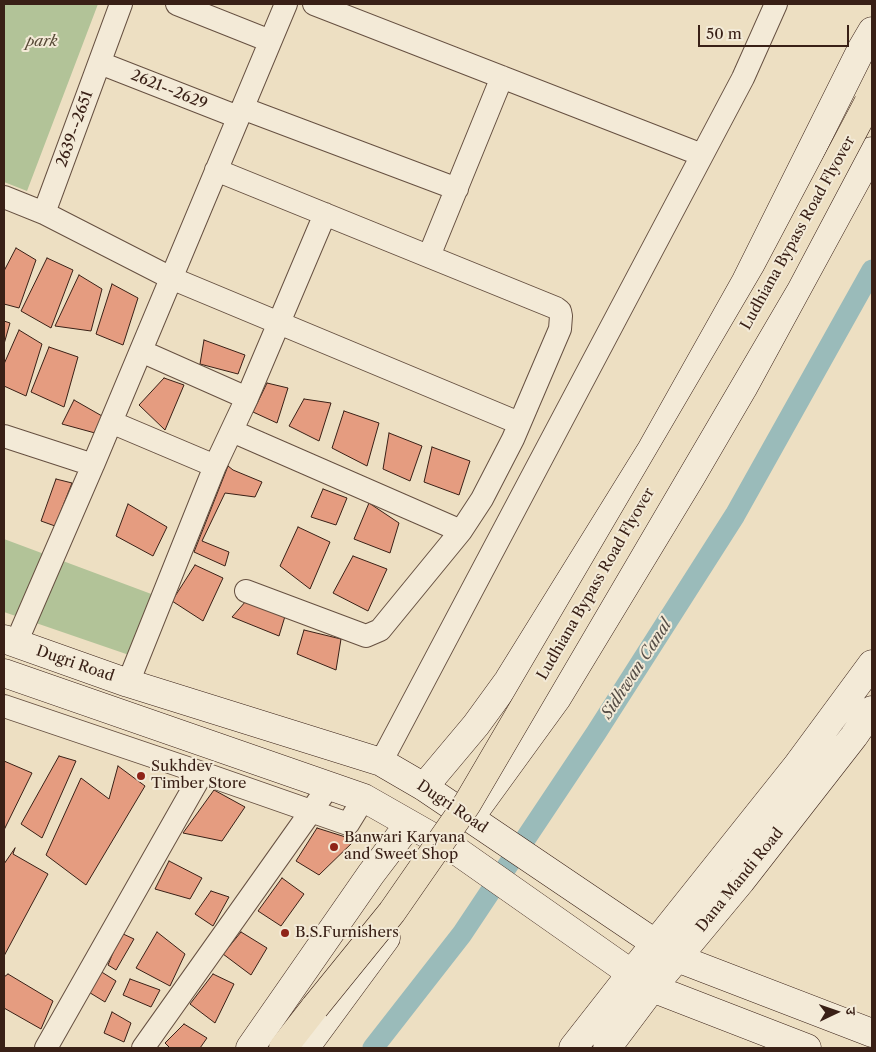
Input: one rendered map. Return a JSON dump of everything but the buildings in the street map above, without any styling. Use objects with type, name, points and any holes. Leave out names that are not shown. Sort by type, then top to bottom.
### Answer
[{"type":"highway","name":"Ludhiana Bypass Road Flyover","points":[[283,1048],[392,912],[467,804],[776,277],[870,99]]},
{"type":"street","name":"2639--2651","points":[[44,213],[121,4]]},
{"type":"street","points":[[177,4],[270,41]]},
{"type":"street","points":[[10,641],[93,465],[286,4]]},
{"type":"street","points":[[314,4],[702,155]]},
{"type":"street","points":[[381,762],[743,78],[776,4]]},
{"type":"street","points":[[424,787],[476,725],[508,681],[650,452],[746,280],[872,31]]},
{"type":"street","name":"2621--2629","points":[[100,63],[456,189]]},
{"type":"street","points":[[429,256],[502,77]]},
{"type":"street","points":[[305,1048],[453,849],[557,698],[743,388],[872,151]]},
{"type":"street","points":[[216,170],[556,308],[560,311],[561,321],[560,329],[519,424],[482,499],[461,531],[380,630],[366,636],[246,591]]},
{"type":"street","points":[[4,197],[44,213],[171,278],[519,424]]},
{"type":"street","points":[[128,682],[215,466],[247,398],[325,214]]},
{"type":"street","points":[[141,351],[247,398]]},
{"type":"street","points":[[111,422],[215,466]]},
{"type":"street","points":[[232,431],[461,531]]},
{"type":"street","points":[[10,438],[93,465]]},
{"type":"street","name":"Dugri Road","points":[[10,641],[128,682],[381,762],[424,787],[677,958],[872,1033]]},
{"type":"street","points":[[573,1048],[642,981],[654,944],[796,767],[872,664]]},
{"type":"street","name":"Dugri Road","points":[[4,673],[364,798],[453,849],[642,981],[807,1048]]},
{"type":"street","points":[[4,706],[348,824],[364,798]]},
{"type":"street","name":"Dana Mandi Road","points":[[607,1048],[642,981],[677,958],[741,881],[854,736],[872,710]]},
{"type":"street","points":[[46,1048],[202,773]]},
{"type":"street","points":[[143,1048],[329,786]]},
{"type":"street","points":[[250,1048],[371,874],[409,824]]},
{"type":"green space","name":"park","points":[[4,4],[98,4],[27,191],[4,182]]},
{"type":"green space","points":[[4,539],[154,595],[132,656],[4,612]]},
{"type":"waterway","name":"Sidhwan Canal","points":[[373,1048],[462,934],[596,733],[735,515],[872,270]]},
{"type":"place","name":"Sukhdev Timber Store","points":[[141,776]]},
{"type":"place","name":"Banwari Karyana and Sweet Shop","points":[[334,847]]},
{"type":"place","name":"B.S.Furnishers","points":[[285,933]]}]
